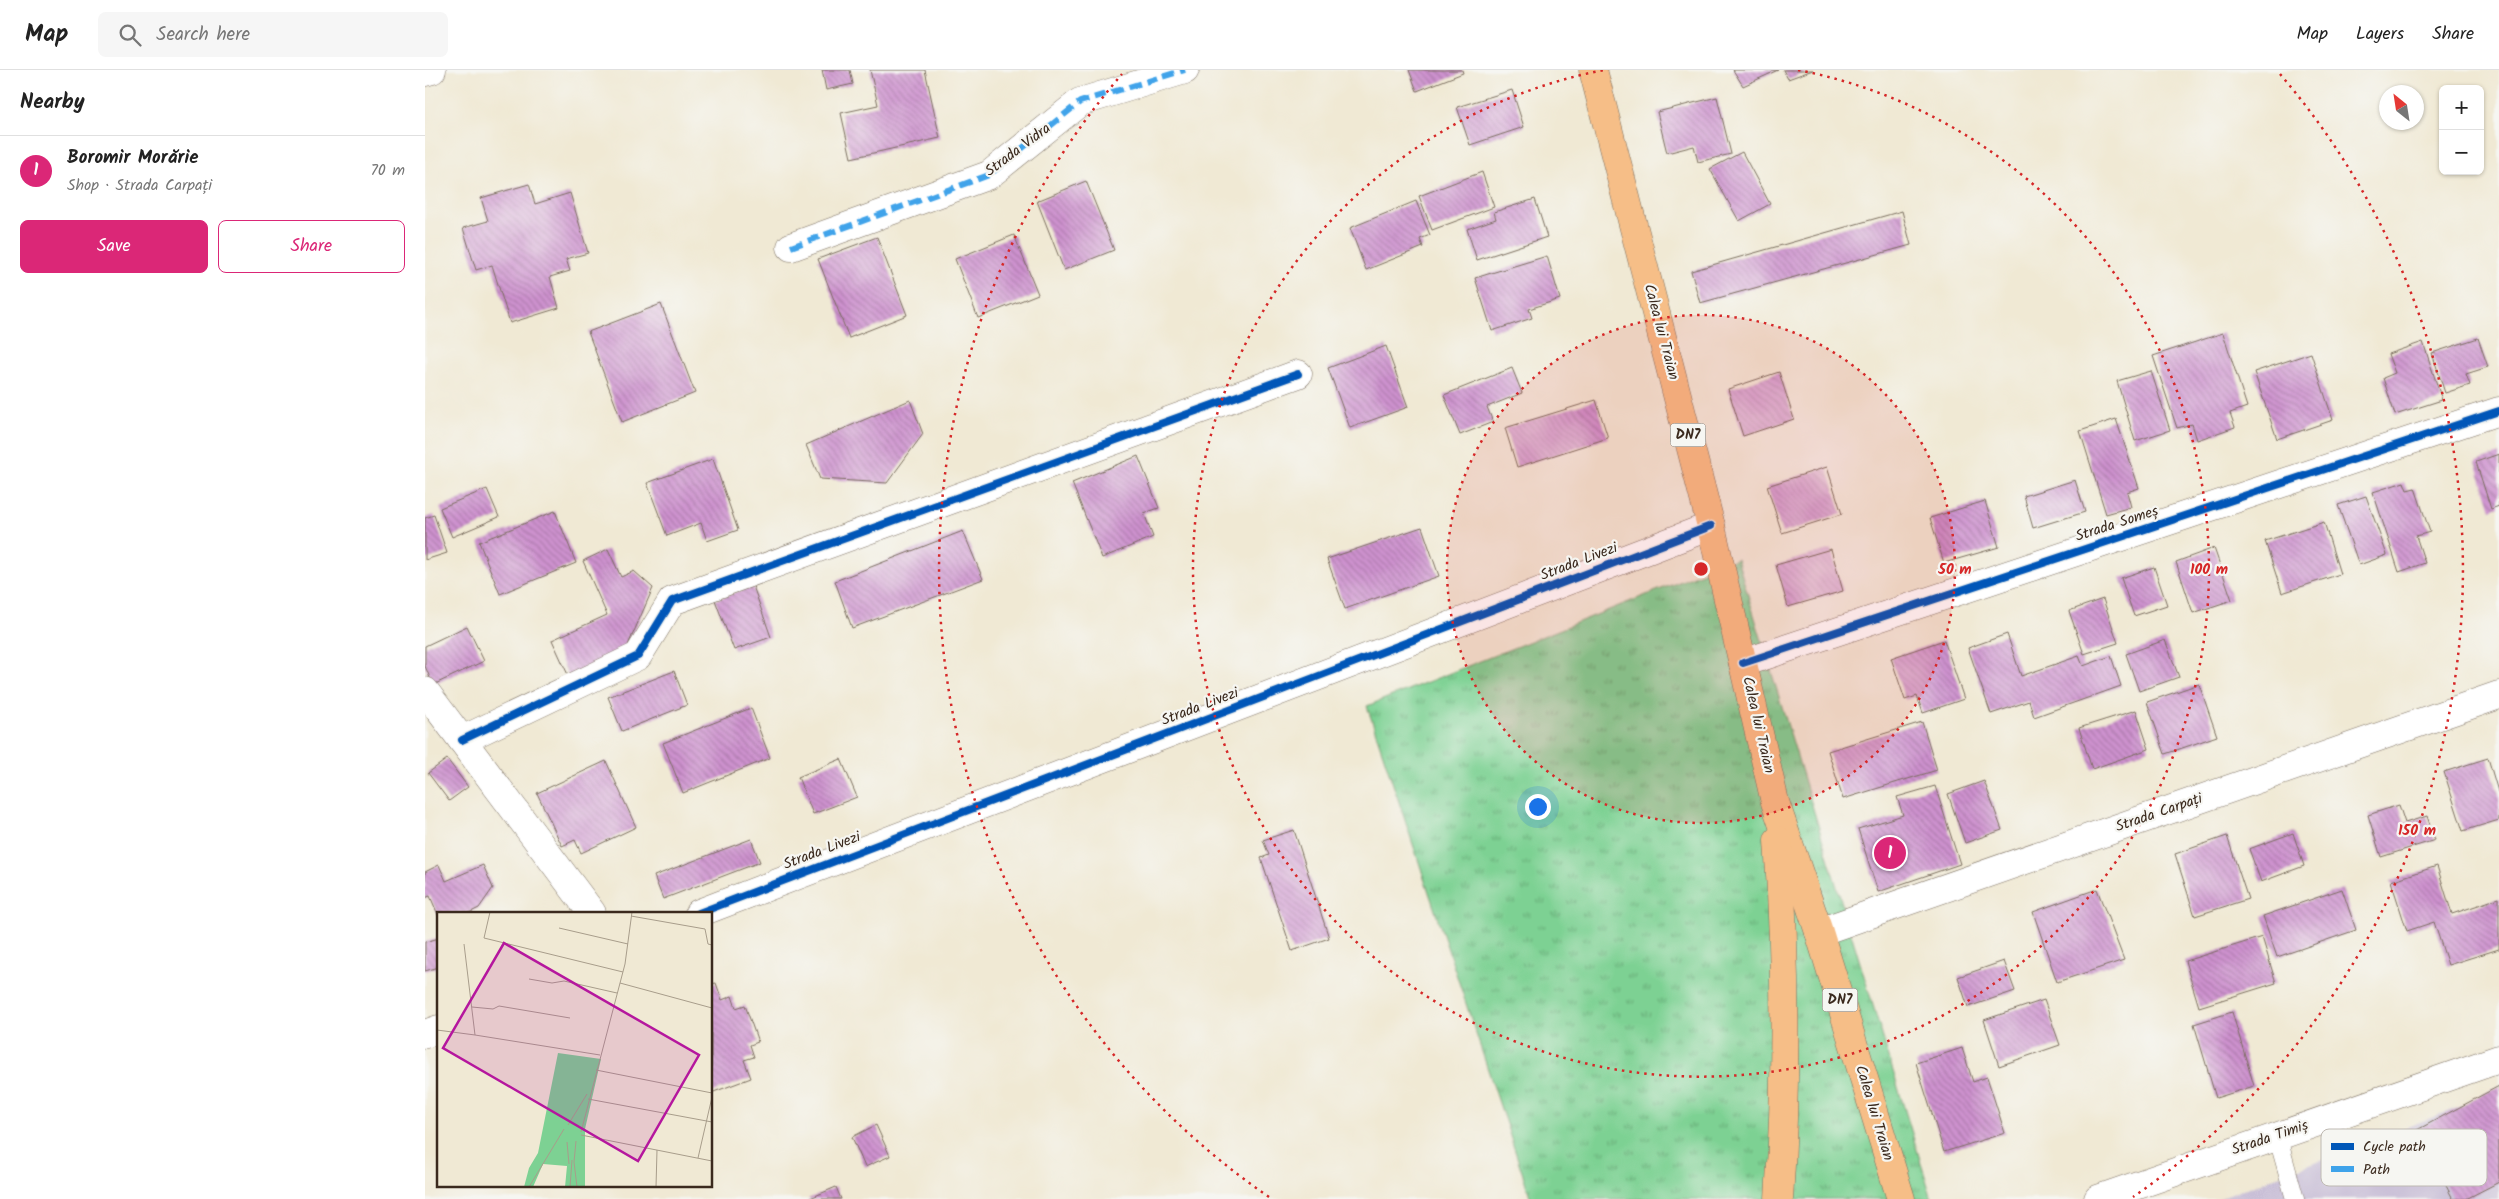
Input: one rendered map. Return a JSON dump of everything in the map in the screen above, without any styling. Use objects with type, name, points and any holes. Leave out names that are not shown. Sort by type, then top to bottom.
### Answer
[{"type":"highway","name":"Calea lui Traian","points":[[1593,70],[1711,526],[1775,802],[1819,932],[1901,1199]]},
{"type":"highway","name":"DN7","points":[[1775,802],[1783,904],[1786,1031],[1784,1146],[1779,1199]]},
{"type":"street","points":[[425,72],[432,70]]},
{"type":"street","name":"Strada Vidra","points":[[791,247],[989,175],[1080,102],[1185,70]]},
{"type":"street","points":[[462,740],[638,656],[672,601],[1299,374]]},
{"type":"street","name":"Strada Someș","points":[[1743,663],[2499,410]]},
{"type":"street","name":"Strada Livezi","points":[[702,912],[1711,526]]},
{"type":"street","points":[[425,690],[591,912]]},
{"type":"street","name":"Strada Carpați","points":[[1819,932],[2499,695]]},
{"type":"street","points":[[425,1034],[437,1029]]},
{"type":"street","name":"Strada Timiș","points":[[2097,1199],[2499,1059]]},
{"type":"lane","points":[[2277,1135],[2295,1199]]},
{"type":"shaded area","points":[[2499,1092],[2499,1199],[2218,1199],[2321,1160],[2321,1186],[2487,1186],[2487,1129],[2402,1129]]},
{"type":"green space","points":[[1737,559],[1932,1199],[1531,1199],[1367,706]]},
{"type":"building","points":[[822,70],[850,70],[853,84],[826,90]]},
{"type":"building","points":[[870,70],[925,70],[940,138],[851,158],[841,113],[878,105]]},
{"type":"building","points":[[1409,70],[1462,70],[1463,73],[1417,91]]},
{"type":"building","points":[[1733,70],[1778,70],[1743,86]]},
{"type":"building","points":[[1783,70],[1813,70],[1788,79]]},
{"type":"building","points":[[1512,90],[1524,127],[1470,145],[1457,107]]},
{"type":"building","points":[[1717,97],[1731,154],[1698,162],[1694,146],[1667,153],[1657,112]]},
{"type":"building","points":[[1742,152],[1770,204],[1739,221],[1710,169]]},
{"type":"building","points":[[1482,172],[1494,207],[1432,230],[1419,196]]},
{"type":"building","points":[[1086,181],[1114,250],[1064,270],[1037,201]]},
{"type":"building","points":[[529,184],[535,204],[570,193],[588,253],[566,259],[570,271],[550,277],[559,308],[510,323],[492,265],[476,270],[463,228],[488,221],[481,198]]},
{"type":"building","points":[[1535,199],[1547,237],[1477,260],[1467,229],[1496,219],[1494,212]]},
{"type":"building","points":[[1416,201],[1430,235],[1420,239],[1423,247],[1366,270],[1350,228]]},
{"type":"building","points":[[1902,211],[1911,245],[1700,303],[1691,271]]},
{"type":"building","points":[[1014,235],[1038,294],[978,318],[955,259]]},
{"type":"building","points":[[877,237],[907,315],[849,338],[818,259]]},
{"type":"building","points":[[1547,256],[1560,299],[1529,309],[1532,318],[1492,331],[1475,278]]},
{"type":"building","points":[[661,304],[695,393],[622,422],[588,332]]},
{"type":"building","points":[[2223,333],[2247,407],[2230,413],[2235,427],[2197,440],[2192,424],[2177,428],[2153,356]]},
{"type":"building","points":[[2478,338],[2488,367],[2466,374],[2470,385],[2445,393],[2432,353]]},
{"type":"building","points":[[2423,342],[2442,400],[2395,415],[2383,378],[2395,373],[2388,354]]},
{"type":"building","points":[[1386,346],[1408,407],[1350,428],[1328,368]]},
{"type":"building","points":[[2311,353],[2333,420],[2277,439],[2254,372]]},
{"type":"building","points":[[1512,368],[1522,393],[1487,407],[1493,422],[1460,435],[1444,395]]},
{"type":"building","points":[[2151,371],[2170,430],[2135,441],[2117,381]]},
{"type":"building","points":[[1779,372],[1794,419],[1743,436],[1728,389]]},
{"type":"building","points":[[910,400],[923,434],[887,483],[820,479],[806,445]]},
{"type":"building","points":[[1596,400],[1608,438],[1517,467],[1505,428]]},
{"type":"building","points":[[2116,419],[2139,488],[2127,492],[2131,507],[2106,514],[2080,431]]},
{"type":"building","points":[[2499,454],[2499,506],[2491,509],[2476,462]]},
{"type":"building","points":[[1138,456],[1159,508],[1144,513],[1153,537],[1102,558],[1072,483]]},
{"type":"building","points":[[713,459],[738,530],[707,541],[701,523],[667,536],[647,483]]},
{"type":"building","points":[[1827,467],[1842,514],[1782,533],[1767,486]]},
{"type":"building","points":[[2075,480],[2085,512],[2033,528],[2024,496]]},
{"type":"building","points":[[2404,482],[2407,490],[2415,488],[2430,532],[2416,536],[2425,563],[2399,572],[2373,492]]},
{"type":"building","points":[[487,489],[499,517],[452,537],[440,508]]},
{"type":"building","points":[[2366,496],[2387,555],[2359,565],[2338,505]]},
{"type":"building","points":[[1985,501],[1999,547],[1944,563],[1930,518]]},
{"type":"building","points":[[555,511],[576,563],[500,594],[479,542]]},
{"type":"building","points":[[434,515],[447,553],[425,560],[425,518]]},
{"type":"building","points":[[2324,522],[2340,574],[2282,593],[2265,541]]},
{"type":"building","points":[[1422,527],[1439,576],[1345,609],[1327,559]]},
{"type":"building","points":[[963,531],[983,579],[852,628],[835,581]]},
{"type":"building","points":[[2214,548],[2232,600],[2193,613],[2176,562]]},
{"type":"building","points":[[608,549],[621,577],[634,571],[653,588],[625,652],[569,677],[552,640],[607,615],[583,561]]},
{"type":"building","points":[[1831,549],[1843,591],[1788,607],[1776,565]]},
{"type":"building","points":[[2154,567],[2167,605],[2134,616],[2121,578]]},
{"type":"building","points":[[753,586],[771,637],[734,650],[715,600]]},
{"type":"building","points":[[2103,599],[2118,643],[2084,654],[2069,611]]},
{"type":"building","points":[[467,626],[484,661],[433,685],[425,666],[425,646]]},
{"type":"building","points":[[2007,634],[2021,676],[2079,656],[2083,666],[2111,656],[2121,686],[2034,717],[2029,701],[1991,714],[1968,648]]},
{"type":"building","points":[[1944,640],[1964,699],[1923,713],[1917,696],[1905,700],[1891,658]]},
{"type":"building","points":[[2165,640],[2179,677],[2139,691],[2126,654]]},
{"type":"building","points":[[674,671],[687,705],[622,731],[608,697]]},
{"type":"building","points":[[2199,684],[2217,736],[2165,754],[2147,702]]},
{"type":"building","points":[[751,708],[770,758],[683,793],[663,743]]},
{"type":"building","points":[[2136,710],[2149,749],[2092,769],[2079,728]]},
{"type":"building","points":[[1922,722],[1937,770],[1843,799],[1828,751]]},
{"type":"building","points":[[2488,758],[2499,795],[2499,820],[2463,831],[2444,772]]},
{"type":"building","points":[[447,759],[468,787],[449,801],[428,773]]},
{"type":"building","points":[[841,759],[857,797],[813,814],[798,777]]},
{"type":"building","points":[[606,761],[636,827],[581,853],[575,840],[562,846],[537,793]]},
{"type":"building","points":[[1984,781],[2002,830],[1965,843],[1948,794]]},
{"type":"building","points":[[1935,786],[1960,864],[1878,892],[1858,829],[1903,815],[1897,797]]},
{"type":"building","points":[[2399,805],[2405,823],[2427,816],[2435,840],[2381,857],[2368,815]]},
{"type":"building","points":[[1294,830],[1329,938],[1292,951],[1261,858],[1269,855],[1263,840]]},
{"type":"building","points":[[2293,833],[2304,866],[2261,882],[2249,849]]},
{"type":"building","points":[[2227,836],[2248,899],[2195,916],[2175,854]]},
{"type":"building","points":[[751,839],[760,862],[663,899],[654,876]]},
{"type":"building","points":[[439,865],[446,881],[483,865],[493,888],[479,908],[471,912],[437,912],[430,896],[425,898],[425,872]]},
{"type":"building","points":[[2437,866],[2452,914],[2499,898],[2499,949],[2448,965],[2434,922],[2407,931],[2391,881]]},
{"type":"building","points":[[2097,889],[2124,960],[2057,982],[2033,912]]},
{"type":"building","points":[[2342,889],[2356,930],[2277,957],[2263,916]]},
{"type":"building","points":[[2262,937],[2276,983],[2199,1007],[2185,961]]},
{"type":"building","points":[[437,939],[437,968],[425,971],[425,942]]},
{"type":"building","points":[[2004,961],[2015,991],[1968,1007],[1958,977]]},
{"type":"building","points":[[716,983],[722,1000],[732,996],[736,1008],[745,1005],[758,1042],[750,1045],[754,1057],[744,1060],[751,1078],[713,1092],[713,984]]},
{"type":"building","points":[[2044,1000],[2060,1045],[1999,1066],[1984,1020]]},
{"type":"building","points":[[2232,1012],[2254,1086],[2216,1098],[2194,1024]]},
{"type":"building","points":[[1962,1048],[1973,1082],[1987,1077],[2005,1133],[1944,1152],[1916,1063]]},
{"type":"building","points":[[2499,1086],[2499,1182],[2466,1199],[2453,1199],[2446,1186],[2487,1186],[2487,1129],[2419,1129]]},
{"type":"building","points":[[876,1125],[890,1156],[865,1167],[852,1137]]},
{"type":"building","points":[[836,1187],[841,1199],[808,1199]]},
{"type":"marked path","points":[[791,247],[989,175],[1080,102],[1185,70]]},
{"type":"cycle path","points":[[462,740],[638,656],[672,601],[1298,374]]},
{"type":"cycle path","points":[[1743,663],[2499,411]]},
{"type":"cycle path","points":[[702,912],[1711,526]]},
{"type":"place","name":"Boromir Morărie","points":[[1890,853]]}]
